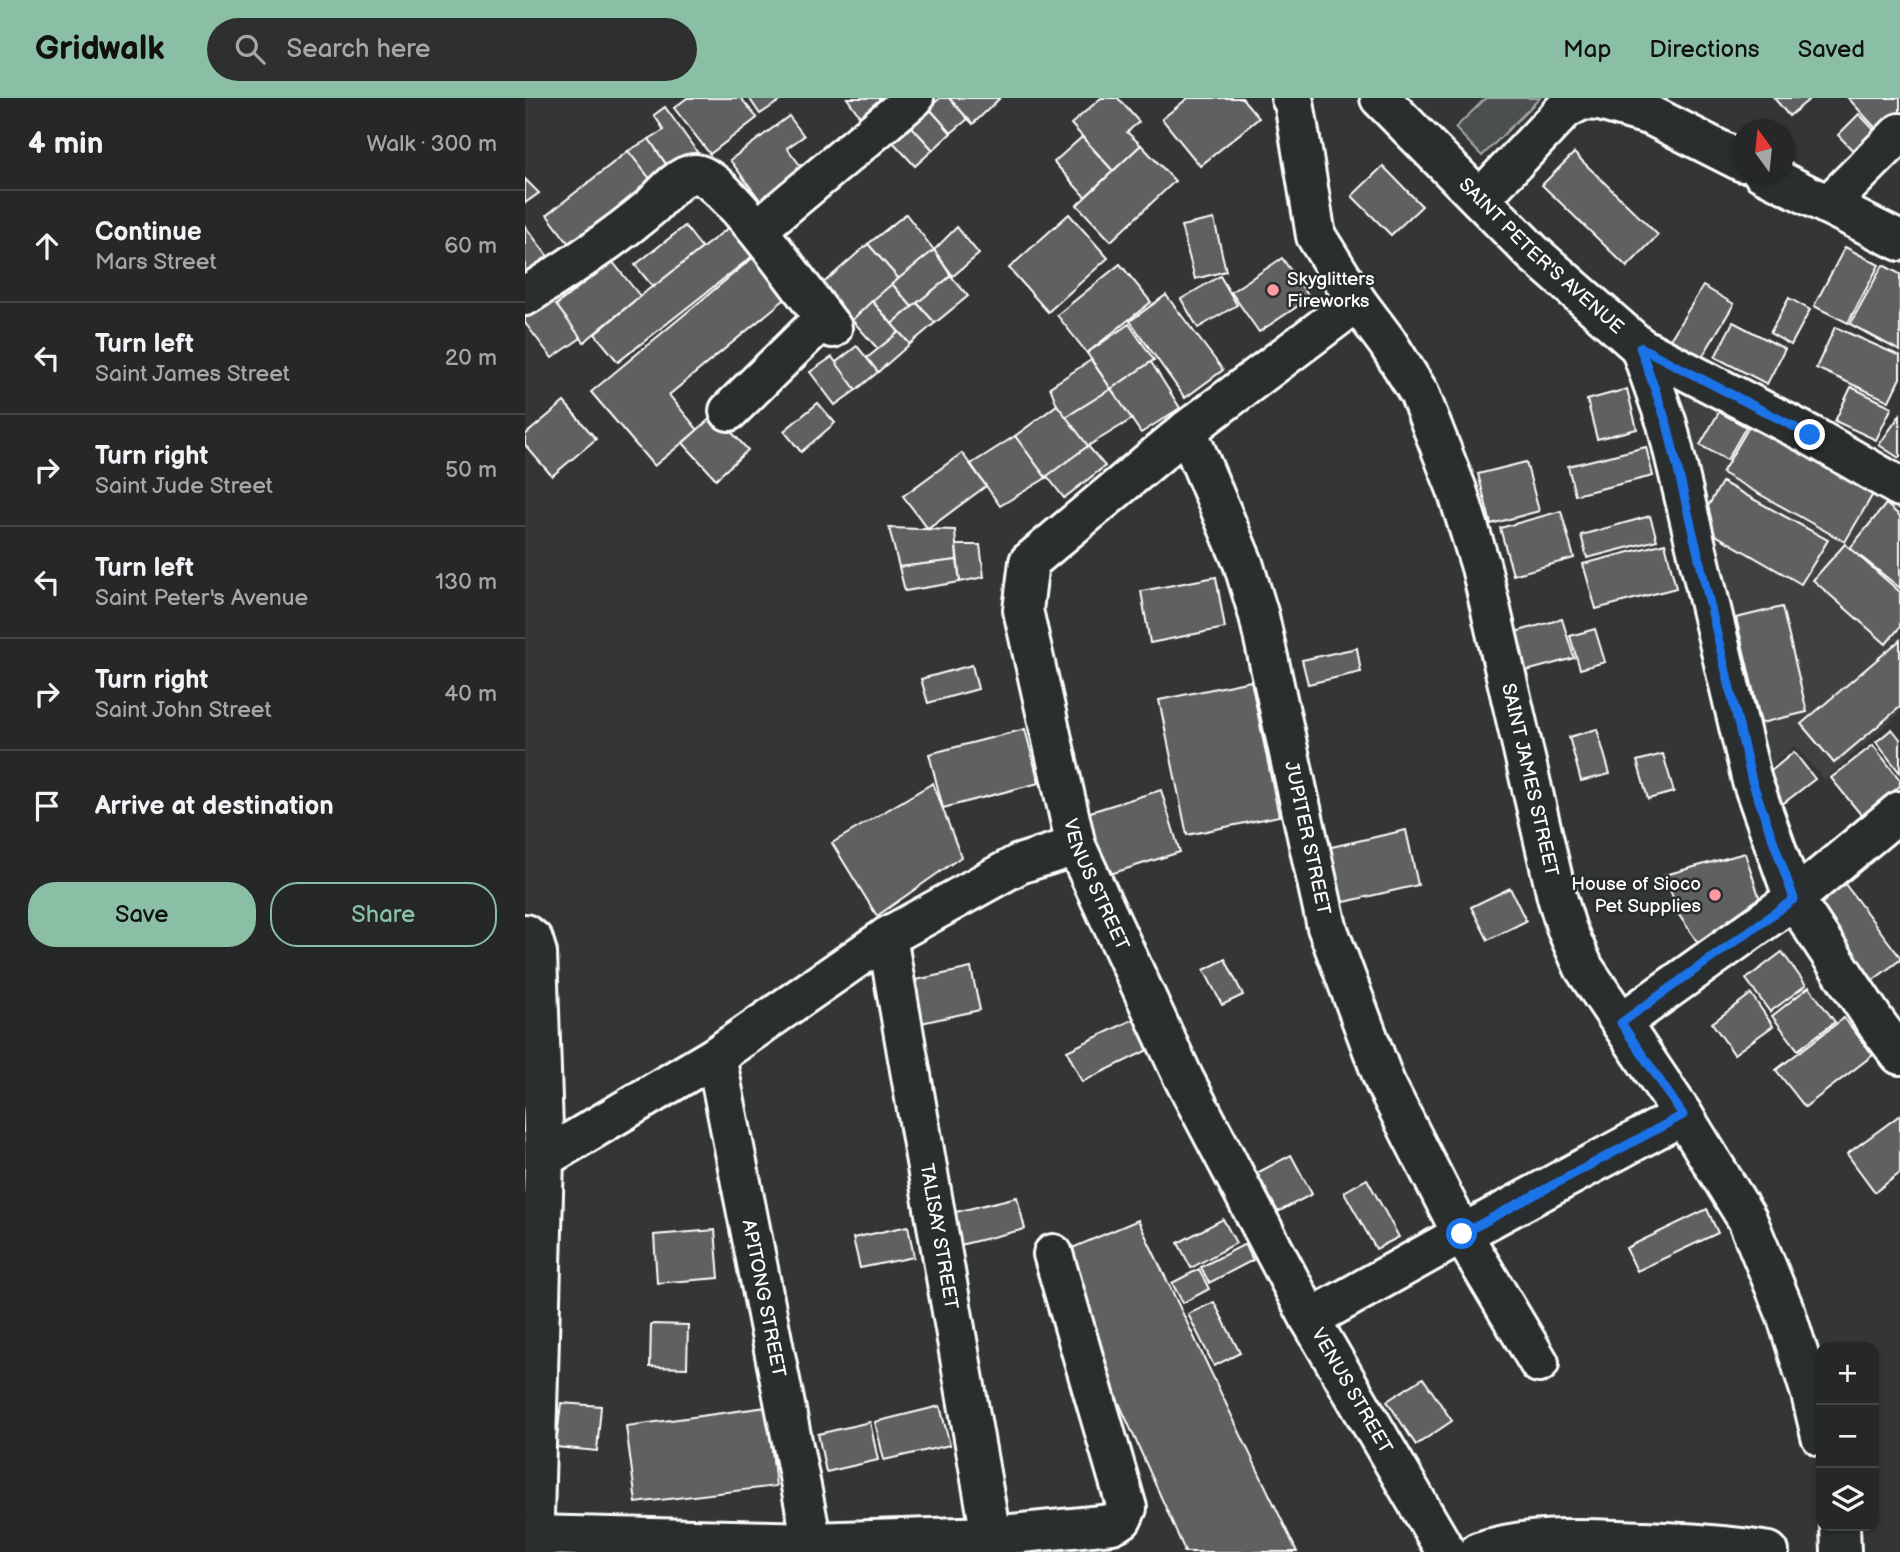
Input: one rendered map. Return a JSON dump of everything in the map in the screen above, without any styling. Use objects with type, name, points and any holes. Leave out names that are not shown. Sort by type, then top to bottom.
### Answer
[{"type":"street","points":[[758,229],[914,98]]},
{"type":"street","name":"SAINT PETER'S AVENUE","points":[[1380,98],[1533,253],[1640,347],[1667,424],[1752,781],[1794,899],[1900,1055]]},
{"type":"street","name":"SAINT JAMES STREET","points":[[1296,99],[1316,236],[1419,393],[1445,456],[1481,568],[1557,897],[1567,930],[1584,968],[1683,1115],[1747,1219],[1786,1314],[1816,1415]]},
{"type":"street","points":[[1480,199],[1565,108],[1582,100],[1661,107],[1732,155]]},
{"type":"street","points":[[1828,205],[1900,133]]},
{"type":"street","points":[[525,296],[585,259],[625,229],[682,179],[695,174],[709,178],[758,229],[828,323],[729,411]]},
{"type":"street","points":[[1782,182],[1900,242]]},
{"type":"street","name":"VENUS STREET","points":[[1357,302],[1187,430],[1029,562],[1023,610],[1076,846],[1185,1079],[1310,1319],[1446,1552]]},
{"type":"street","points":[[1640,347],[1810,435],[1900,487]]},
{"type":"street","name":"JUPITER STREET","points":[[1187,430],[1243,563],[1259,615],[1327,928],[1385,1083],[1462,1234],[1539,1363]]},
{"type":"street","points":[[1621,1023],[1794,899],[1900,811]]},
{"type":"street","points":[[544,1158],[716,1056],[887,937],[1019,864],[1076,846]]},
{"type":"street","name":"TALISAY STREET","points":[[887,937],[991,1536]]},
{"type":"street","points":[[531,943],[544,1158],[533,1543],[812,1542],[991,1536],[1112,1524],[1122,1518],[1127,1508],[1053,1254]]},
{"type":"street","name":"APITONG STREET","points":[[716,1056],[812,1542]]},
{"type":"street","points":[[1310,1319],[1683,1115]]},
{"type":"street","points":[[1840,1531],[1841,1552]]},
{"type":"street","points":[[1478,1552],[1534,1539],[1563,1538],[1735,1546],[1769,1552]]},
{"type":"shaded area","points":[[1486,98],[1540,98],[1482,156],[1455,128]]},
{"type":"shaded area","points":[[1702,385],[1900,503],[1900,713],[1825,780],[1795,746],[1765,771],[1671,409]]},
{"type":"building","points":[[687,98],[741,98],[757,118],[710,154],[674,108]]},
{"type":"building","points":[[749,98],[780,98],[781,100],[760,114]]},
{"type":"building","points":[[847,98],[885,98],[863,121]]},
{"type":"building","points":[[940,98],[949,98],[968,119],[951,133],[929,108]]},
{"type":"building","points":[[949,98],[1000,98],[973,124]]},
{"type":"building","points":[[1101,98],[1118,98],[1139,122],[1127,132],[1141,145],[1113,171],[1071,124]]},
{"type":"building","points":[[1188,98],[1242,98],[1259,118],[1200,166],[1162,119]]},
{"type":"building","points":[[1774,98],[1811,98],[1789,116]]},
{"type":"building","points":[[1848,98],[1900,98],[1900,116],[1881,134]]},
{"type":"building","points":[[665,107],[700,156],[674,176],[649,139],[664,130],[654,115]]},
{"type":"building","points":[[929,108],[951,133],[933,150],[910,125]]},
{"type":"building","points":[[1859,114],[1880,136],[1859,157],[1838,135]]},
{"type":"building","points":[[789,116],[804,136],[787,148],[806,173],[763,204],[730,160]]},
{"type":"building","points":[[910,125],[933,150],[915,166],[892,141]]},
{"type":"building","points":[[1082,137],[1113,171],[1085,197],[1054,162]]},
{"type":"building","points":[[649,139],[674,176],[658,189],[628,151]]},
{"type":"building","points":[[1141,145],[1175,181],[1111,241],[1077,205]]},
{"type":"building","points":[[628,151],[658,189],[576,253],[547,215]]},
{"type":"building","points":[[1574,153],[1658,235],[1627,267],[1542,185]]},
{"type":"building","points":[[1383,166],[1422,206],[1391,235],[1352,196]]},
{"type":"building","points":[[525,179],[539,193],[525,203]]},
{"type":"building","points":[[906,214],[934,250],[899,279],[868,244]]},
{"type":"building","points":[[1069,214],[1108,258],[1048,312],[1009,268]]},
{"type":"building","points":[[1214,219],[1226,271],[1195,279],[1181,226]]},
{"type":"building","points":[[736,222],[759,251],[618,362],[595,334]]},
{"type":"building","points":[[525,226],[555,266],[525,287]]},
{"type":"building","points":[[685,226],[702,248],[653,287],[635,265]]},
{"type":"building","points":[[957,227],[979,254],[953,276],[934,250]]},
{"type":"building","points":[[868,244],[899,279],[844,327],[813,292]]},
{"type":"building","points":[[1845,247],[1879,265],[1848,323],[1814,306]]},
{"type":"building","points":[[934,250],[951,276],[912,307],[892,284]]},
{"type":"building","points":[[756,255],[790,295],[669,395],[698,430],[654,466],[591,392]]},
{"type":"building","points":[[1282,258],[1310,298],[1259,332],[1231,292]]},
{"type":"building","points":[[612,261],[640,296],[584,342],[556,305]]},
{"type":"building","points":[[1120,264],[1151,302],[1087,353],[1057,315]]},
{"type":"building","points":[[1883,265],[1900,274],[1900,351],[1850,324]]},
{"type":"building","points":[[951,276],[968,296],[935,323],[917,303]]},
{"type":"building","points":[[1220,276],[1237,305],[1198,328],[1181,299]]},
{"type":"building","points":[[551,283],[563,299],[556,305],[581,338],[552,358],[525,323],[525,303]]},
{"type":"building","points":[[892,284],[912,307],[892,324],[872,301]]},
{"type":"building","points":[[1703,286],[1734,304],[1699,362],[1668,343]]},
{"type":"building","points":[[1166,295],[1223,370],[1185,398],[1130,321]]},
{"type":"building","points":[[1789,298],[1810,310],[1791,345],[1770,333]]},
{"type":"building","points":[[872,301],[899,332],[878,349],[852,320]]},
{"type":"building","points":[[917,303],[935,323],[910,344],[892,324]]},
{"type":"building","points":[[1733,322],[1785,349],[1767,384],[1715,357]]},
{"type":"building","points":[[1129,324],[1154,360],[1111,389],[1087,353]]},
{"type":"building","points":[[1835,327],[1900,356],[1900,378],[1889,401],[1816,368]]},
{"type":"building","points":[[899,332],[910,344],[878,372],[867,358]]},
{"type":"building","points":[[857,346],[878,372],[856,390],[835,363]]},
{"type":"building","points":[[832,357],[856,390],[835,405],[810,372]]},
{"type":"building","points":[[1091,360],[1111,389],[1066,417],[1057,405],[1050,387]]},
{"type":"building","points":[[1151,362],[1180,408],[1141,433],[1111,389]]},
{"type":"building","points":[[1851,387],[1892,407],[1876,440],[1835,421]]},
{"type":"building","points":[[1111,389],[1132,419],[1088,446],[1066,417]]},
{"type":"building","points":[[1627,389],[1637,429],[1597,439],[1587,400]]},
{"type":"building","points":[[564,402],[596,439],[552,476],[525,445],[525,435]]},
{"type":"building","points":[[818,403],[835,423],[801,452],[784,431]]},
{"type":"building","points":[[1057,405],[1088,446],[1046,478],[1015,436]]},
{"type":"building","points":[[1719,412],[1746,427],[1727,460],[1700,445]]},
{"type":"building","points":[[715,414],[748,450],[716,479],[683,443]]},
{"type":"building","points":[[1900,415],[1900,457],[1899,458],[1879,445]]},
{"type":"building","points":[[1750,425],[1873,494],[1845,542],[1722,473]]},
{"type":"building","points":[[1015,436],[1046,478],[1000,506],[971,464]]},
{"type":"building","points":[[1088,446],[1105,466],[1064,498],[1047,476]]},
{"type":"building","points":[[1646,447],[1653,476],[1575,495],[1568,466]]},
{"type":"building","points":[[962,453],[986,486],[928,529],[903,496]]},
{"type":"building","points":[[1526,462],[1539,511],[1491,524],[1478,474]]},
{"type":"building","points":[[1722,482],[1828,540],[1801,584],[1714,534],[1707,508]]},
{"type":"building","points":[[1886,504],[1900,516],[1900,588],[1850,548]]},
{"type":"building","points":[[1561,511],[1574,558],[1513,575],[1500,528]]},
{"type":"building","points":[[1650,516],[1657,540],[1587,558],[1581,535]]},
{"type":"building","points":[[889,528],[955,530],[957,560],[899,567]]},
{"type":"building","points":[[1665,543],[1676,588],[1596,609],[1583,564]]},
{"type":"building","points":[[1845,544],[1900,592],[1900,627],[1886,644],[1813,580]]},
{"type":"building","points":[[956,545],[980,545],[984,577],[960,582]]},
{"type":"building","points":[[957,560],[960,582],[905,591],[899,567]]},
{"type":"building","points":[[1216,577],[1225,628],[1150,643],[1141,591]]},
{"type":"building","points":[[1782,607],[1807,712],[1761,723],[1736,618]]},
{"type":"building","points":[[1562,619],[1574,658],[1519,673],[1508,634]]},
{"type":"building","points":[[1595,629],[1605,662],[1580,669],[1570,636]]},
{"type":"building","points":[[1900,640],[1900,707],[1834,763],[1801,724]]},
{"type":"building","points":[[1357,648],[1361,672],[1308,684],[1302,660]]},
{"type":"building","points":[[972,665],[978,689],[928,703],[921,679]]},
{"type":"building","points":[[1251,681],[1279,816],[1187,835],[1159,700]]},
{"type":"building","points":[[1025,729],[1039,783],[943,808],[929,754]]},
{"type":"building","points":[[1597,729],[1610,774],[1581,781],[1569,737]]},
{"type":"building","points":[[1892,729],[1900,739],[1900,773],[1876,742]]},
{"type":"building","points":[[1873,745],[1900,780],[1900,786],[1862,816],[1831,778]]},
{"type":"building","points":[[1794,752],[1815,779],[1776,809],[1765,776]]},
{"type":"building","points":[[1663,754],[1674,792],[1648,799],[1637,761]]},
{"type":"building","points":[[933,783],[961,857],[877,916],[832,843]]},
{"type":"building","points":[[1161,790],[1180,852],[1107,875],[1087,813]]},
{"type":"building","points":[[1406,830],[1418,885],[1340,903],[1327,848]]},
{"type":"building","name":"House of Sioco Pet Supplies","points":[[1745,853],[1766,918],[1707,956],[1679,915],[1665,875]]},
{"type":"building","points":[[1845,884],[1900,957],[1900,960],[1873,980],[1816,905]]},
{"type":"building","points":[[1510,888],[1526,921],[1488,940],[1471,907]]},
{"type":"building","points":[[1782,952],[1806,985],[1770,1012],[1746,979]]},
{"type":"building","points":[[1225,959],[1243,995],[1222,1005],[1204,970]]},
{"type":"building","points":[[971,968],[980,1010],[921,1023],[911,981]]},
{"type":"building","points":[[1809,987],[1835,1022],[1798,1050],[1772,1016]]},
{"type":"building","points":[[1751,994],[1773,1026],[1734,1054],[1712,1023]]},
{"type":"building","points":[[1138,1017],[1152,1048],[1082,1082],[1067,1051]]},
{"type":"building","points":[[1844,1018],[1873,1055],[1805,1107],[1776,1070]]},
{"type":"building","points":[[1900,1115],[1900,1173],[1875,1192],[1847,1154]]},
{"type":"building","points":[[1291,1155],[1312,1194],[1278,1212],[1257,1173]]},
{"type":"building","points":[[1367,1179],[1399,1237],[1376,1249],[1344,1192]]},
{"type":"building","points":[[1017,1197],[1025,1229],[960,1245],[952,1213]]},
{"type":"building","points":[[1707,1209],[1718,1233],[1637,1271],[1626,1248]]},
{"type":"building","points":[[1223,1219],[1236,1243],[1191,1268],[1178,1243]]},
{"type":"building","points":[[1138,1220],[1297,1552],[1183,1552],[1185,1551],[1083,1322],[1065,1251]]},
{"type":"building","points":[[908,1226],[914,1257],[860,1268],[853,1238]]},
{"type":"building","points":[[715,1230],[719,1278],[657,1283],[654,1235]]},
{"type":"building","points":[[1245,1244],[1253,1260],[1209,1283],[1201,1267]]},
{"type":"building","points":[[1199,1269],[1209,1289],[1183,1303],[1172,1283]]},
{"type":"building","points":[[1214,1302],[1240,1353],[1214,1366],[1188,1314]]},
{"type":"building","points":[[651,1324],[688,1325],[687,1368],[650,1367]]},
{"type":"building","points":[[1423,1378],[1452,1421],[1416,1445],[1387,1401]]},
{"type":"building","points":[[561,1403],[601,1406],[597,1451],[556,1447]]},
{"type":"building","points":[[940,1406],[950,1445],[884,1460],[875,1422]]},
{"type":"building","points":[[767,1407],[776,1486],[636,1503],[626,1426]]},
{"type":"building","points":[[870,1422],[878,1460],[826,1472],[818,1434]]},
{"type":"place","name":"Skyglitters Fireworks","points":[[1273,290]]},
{"type":"place","name":"House of Sioco Pet Supplies","points":[[1715,895]]},
{"type":"route","points":[[1462,1234],[1683,1115],[1621,1023],[1794,899],[1752,781],[1667,424],[1640,347],[1810,435]]}]
